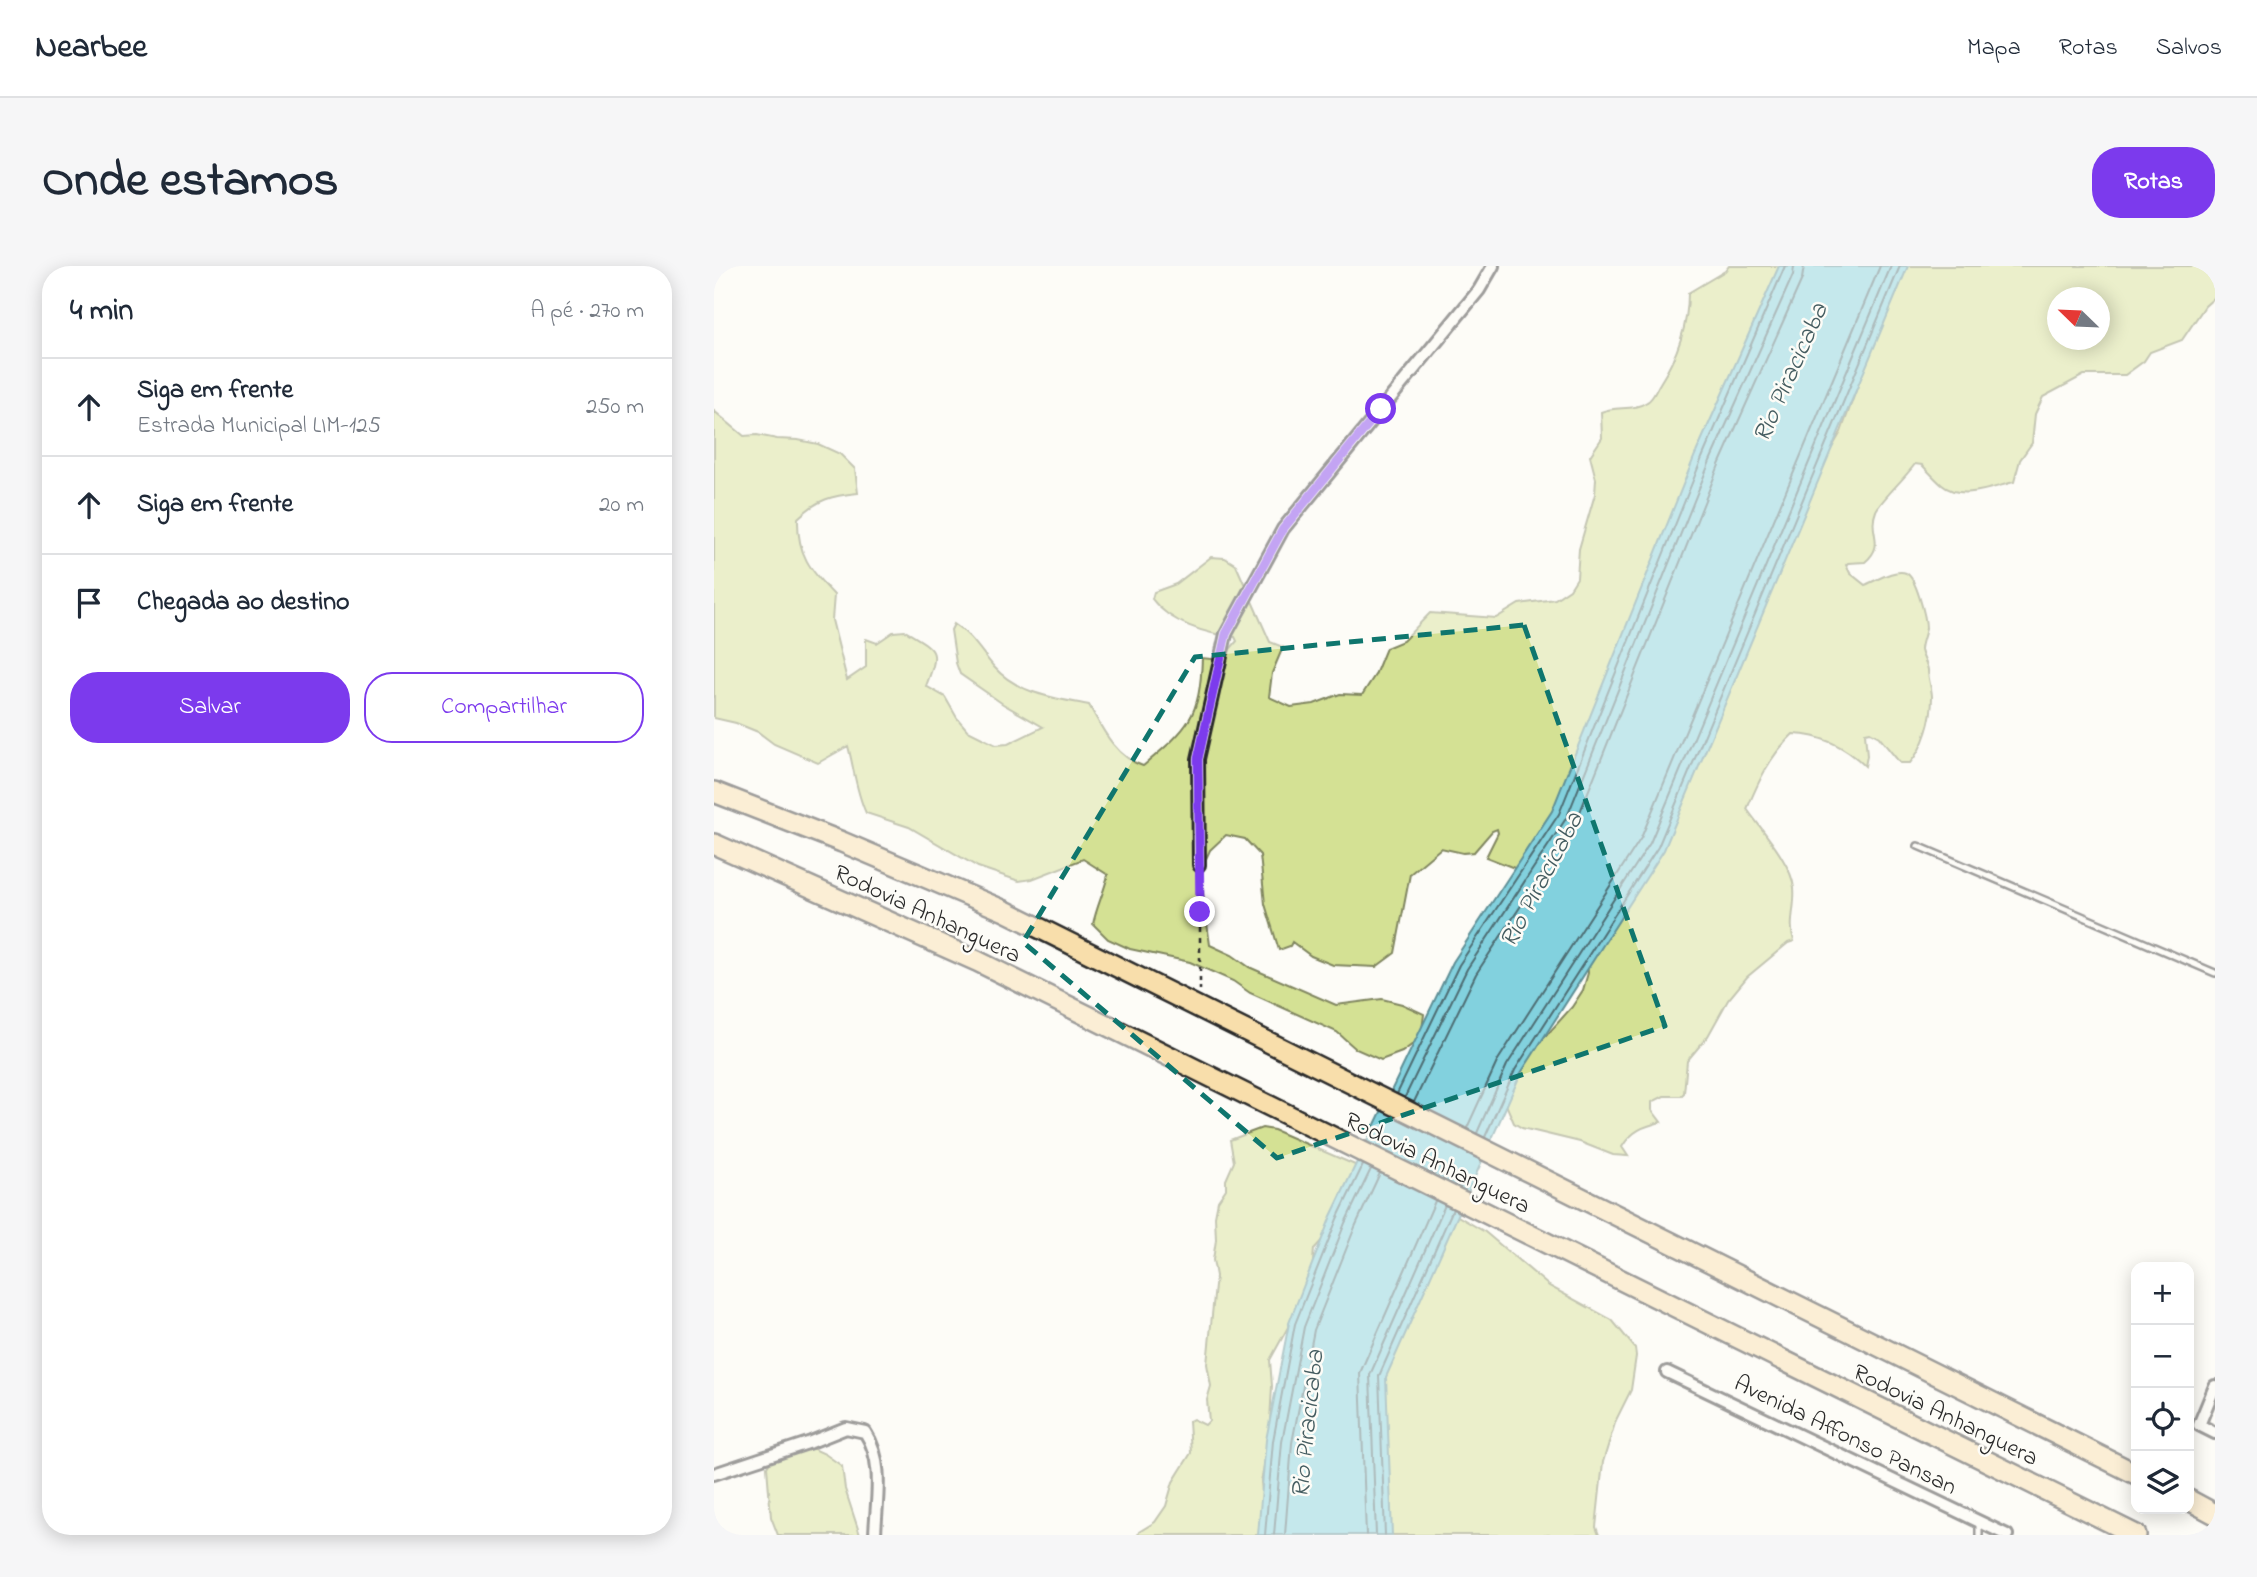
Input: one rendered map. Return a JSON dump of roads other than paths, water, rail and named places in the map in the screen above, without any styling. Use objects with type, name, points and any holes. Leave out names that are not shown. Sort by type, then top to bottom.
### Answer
[{"type":"highway","name":"Rodovia Anhanguera","points":[[714,792],[842,842],[1005,911],[2131,1472]]},
{"type":"highway","name":"Rodovia Anhanguera","points":[[714,844],[977,961],[2136,1535]]},
{"type":"highway","points":[[2194,1503],[2215,1514]]},
{"type":"street","points":[[1199,865],[1198,759],[1226,634],[1283,529],[1479,290],[1493,266]]},
{"type":"street","name":"Avenida Affonso Pansan","points":[[1667,1371],[2007,1535]]},
{"type":"street","points":[[2215,1386],[2199,1424],[2215,1433]]},
{"type":"street","points":[[714,1474],[846,1428],[865,1432],[873,1443],[878,1468],[875,1535]]},
{"type":"lane","points":[[1918,846],[2215,973]]},
{"type":"lane","points":[[1979,1522],[1979,1535]]},
{"type":"water","name":"Rio Piracicaba","points":[[1779,266],[1908,266],[1664,850],[1521,1073],[1386,1377],[1392,1535],[1258,1535],[1266,1440],[1289,1323],[1331,1216],[1453,962],[1552,811],[1695,455]]}]
